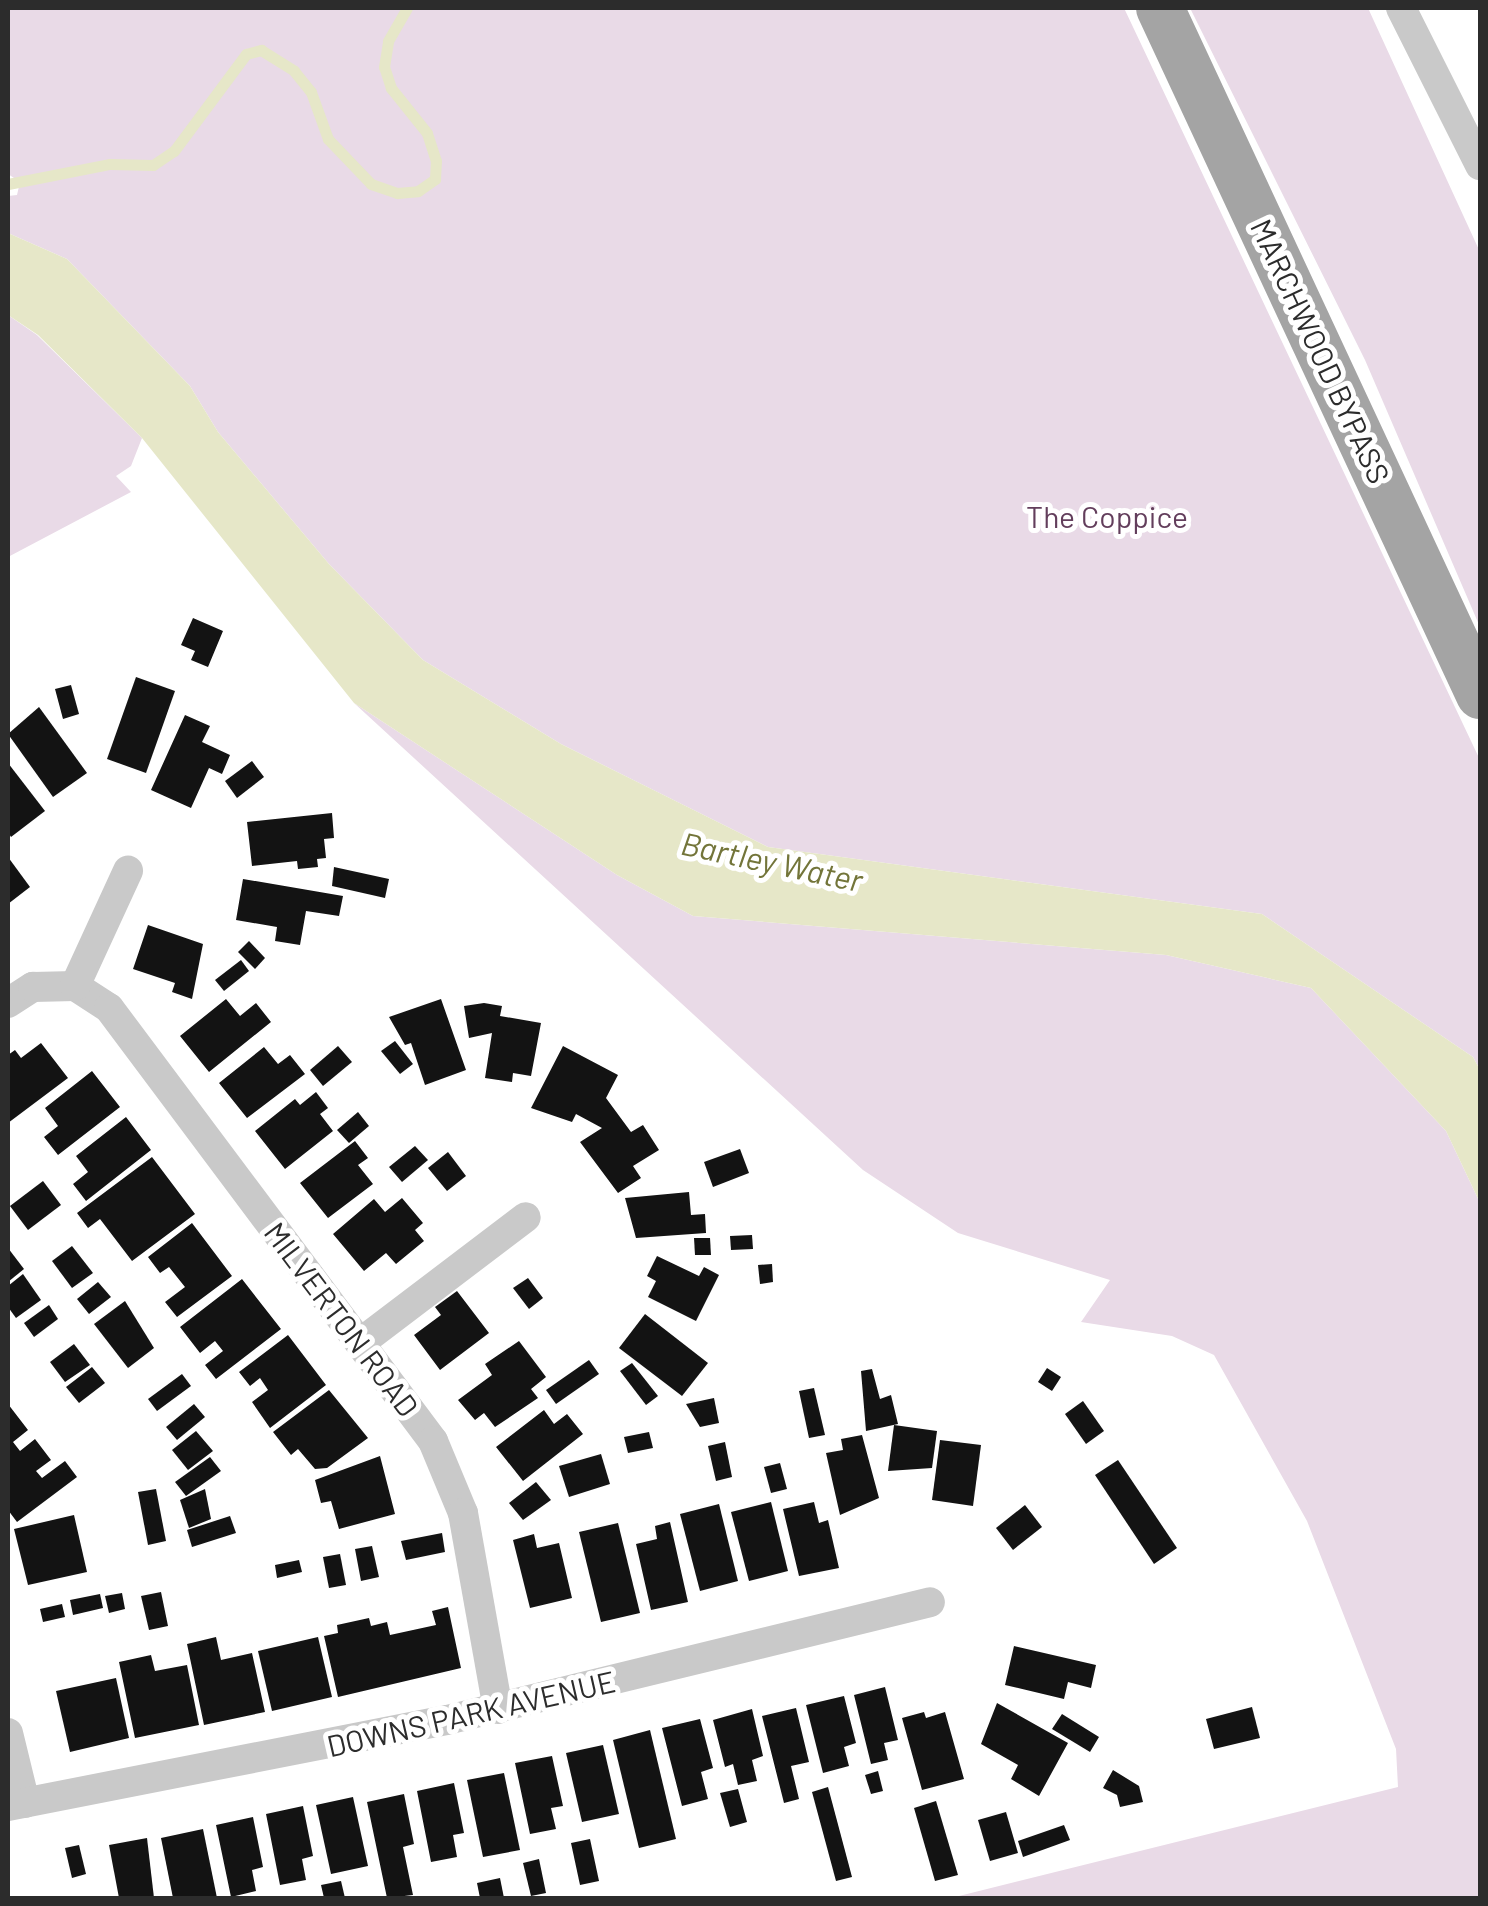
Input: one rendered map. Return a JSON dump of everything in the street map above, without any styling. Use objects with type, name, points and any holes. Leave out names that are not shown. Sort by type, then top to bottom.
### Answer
[{"type":"main road","name":"MARCHWOOD BYPASS","points":[[1160,8],[1480,695]]},
{"type":"street","points":[[1401,8],[1480,165]]},
{"type":"street","points":[[8,1003],[33,987],[75,986],[128,871]]},
{"type":"street","name":"MILVERTON ROAD","points":[[75,986],[109,1008],[360,1342],[451,1472],[498,1709]]},
{"type":"street","points":[[360,1342],[526,1216]]},
{"type":"street","name":"DOWNS PARK AVENUE","points":[[16,1804],[498,1709],[930,1602]]},
{"type":"street","points":[[8,1733],[16,1804]]},
{"type":"green space","name":"The Coppice","points":[[8,8],[1124,8],[1480,760],[1480,1070],[1473,1057],[1262,914],[768,847],[561,744],[423,660],[329,564],[218,432],[190,386],[67,259],[8,233],[8,196],[17,195],[20,182],[8,174]]},
{"type":"green space","points":[[1190,8],[1368,8],[1480,252],[1480,627],[1365,360]]},
{"type":"green space","points":[[8,315],[37,335],[142,438],[131,466],[116,476],[131,492],[8,557]]},
{"type":"green space","points":[[354,703],[617,875],[693,916],[1166,955],[1311,988],[1446,1131],[1480,1203],[1480,1898],[951,1898],[1398,1787],[1396,1749],[1307,1521],[1214,1355],[1172,1336],[1081,1322],[1110,1280],[958,1233],[863,1170]]},
{"type":"water","name":"Bartley Water","points":[[8,233],[67,259],[190,386],[218,432],[329,564],[423,660],[561,744],[768,847],[1262,914],[1473,1057],[1480,1070],[1480,1203],[1446,1131],[1311,988],[1166,955],[693,916],[617,875],[354,703],[142,438],[38,335],[8,315]]},
{"type":"building","points":[[193,618],[223,631],[208,667],[191,660],[195,651],[181,645]]},
{"type":"building","points":[[136,677],[175,691],[146,773],[107,759]]},
{"type":"building","points":[[71,685],[79,714],[63,719],[55,689]]},
{"type":"building","points":[[39,707],[87,773],[53,797],[8,734]]},
{"type":"building","points":[[185,715],[210,726],[202,742],[230,755],[222,774],[209,768],[191,808],[151,790]]},
{"type":"building","points":[[252,761],[264,777],[237,798],[225,781]]},
{"type":"building","points":[[8,763],[45,811],[11,837],[8,832]]},
{"type":"building","points":[[332,813],[334,838],[324,839],[326,858],[317,859],[318,867],[298,869],[297,861],[252,866],[247,822]]},
{"type":"building","points":[[8,857],[30,887],[8,904]]},
{"type":"building","points":[[334,867],[389,879],[385,898],[332,886]]},
{"type":"building","points":[[243,879],[343,896],[339,916],[306,911],[300,945],[275,941],[277,927],[236,920]]},
{"type":"building","points":[[148,925],[203,944],[192,999],[172,992],[175,983],[133,969]]},
{"type":"building","points":[[249,941],[265,958],[255,969],[238,952]]},
{"type":"building","points":[[241,960],[249,971],[224,991],[215,980]]},
{"type":"building","points":[[226,999],[240,1016],[256,1003],[271,1022],[209,1072],[180,1036]]},
{"type":"building","points":[[441,999],[466,1070],[425,1085],[411,1043],[405,1045],[389,1017]]},
{"type":"building","points":[[464,1006],[502,1006],[500,1016],[541,1023],[531,1076],[513,1073],[512,1082],[485,1078],[492,1033],[469,1038]]},
{"type":"building","points":[[395,1041],[413,1064],[400,1074],[381,1051]]},
{"type":"building","points":[[41,1043],[68,1078],[8,1123],[8,1055],[15,1050],[21,1058]]},
{"type":"building","points":[[338,1046],[352,1062],[323,1086],[310,1070]]},
{"type":"building","points":[[563,1046],[618,1075],[606,1098],[631,1132],[643,1125],[659,1150],[633,1166],[641,1178],[618,1193],[580,1142],[602,1128],[576,1114],[572,1122],[531,1108]]},
{"type":"building","points":[[264,1047],[278,1064],[290,1055],[305,1074],[247,1118],[219,1083]]},
{"type":"building","points":[[92,1071],[120,1107],[58,1155],[44,1137],[58,1126],[45,1108]]},
{"type":"building","points":[[316,1092],[328,1108],[320,1114],[333,1131],[285,1169],[255,1131],[295,1099],[300,1105]]},
{"type":"building","points":[[358,1112],[369,1126],[349,1143],[337,1130]]},
{"type":"building","points":[[126,1117],[151,1150],[86,1201],[73,1184],[88,1172],[76,1156]]},
{"type":"building","points":[[355,1141],[368,1158],[358,1165],[373,1184],[328,1218],[300,1183]]},
{"type":"building","points":[[415,1146],[428,1160],[402,1182],[389,1167]]},
{"type":"building","points":[[740,1149],[749,1173],[713,1187],[704,1162]]},
{"type":"building","points":[[448,1152],[466,1176],[447,1191],[428,1168]]},
{"type":"building","points":[[152,1157],[195,1214],[132,1261],[100,1219],[88,1228],[77,1213]]},
{"type":"building","points":[[43,1181],[61,1205],[28,1230],[10,1206]]},
{"type":"building","points":[[689,1192],[691,1215],[705,1214],[706,1233],[636,1238],[625,1198]]},
{"type":"building","points":[[402,1198],[423,1223],[415,1230],[424,1241],[396,1264],[386,1253],[364,1271],[333,1234],[374,1199],[385,1212]]},
{"type":"building","points":[[192,1223],[232,1276],[177,1317],[165,1302],[185,1287],[169,1267],[160,1273],[148,1257]]},
{"type":"building","points":[[752,1235],[753,1249],[731,1250],[730,1236]]},
{"type":"building","points":[[694,1238],[710,1238],[711,1255],[695,1255]]},
{"type":"building","points":[[72,1246],[93,1273],[72,1288],[52,1261]]},
{"type":"building","points":[[8,1248],[24,1269],[8,1282]]},
{"type":"building","points":[[657,1256],[699,1276],[704,1267],[719,1275],[696,1321],[648,1297],[656,1281],[647,1276]]},
{"type":"building","points":[[772,1264],[773,1282],[760,1284],[758,1265]]},
{"type":"building","points":[[23,1274],[41,1300],[16,1318],[8,1307],[8,1286]]},
{"type":"building","points":[[528,1278],[543,1298],[529,1309],[513,1288]]},
{"type":"building","points":[[242,1279],[281,1329],[216,1379],[205,1365],[223,1351],[215,1341],[200,1353],[180,1327]]},
{"type":"building","points":[[98,1282],[111,1297],[89,1314],[77,1299]]},
{"type":"building","points":[[457,1291],[489,1333],[440,1370],[414,1335],[441,1315],[435,1307]]},
{"type":"building","points":[[125,1301],[154,1348],[128,1368],[94,1324]]},
{"type":"building","points":[[49,1305],[58,1319],[34,1337],[24,1323]]},
{"type":"building","points":[[645,1314],[708,1363],[682,1396],[619,1348]]},
{"type":"building","points":[[288,1335],[326,1385],[270,1428],[252,1402],[268,1390],[260,1378],[250,1386],[239,1372]]},
{"type":"building","points":[[519,1341],[546,1377],[531,1389],[538,1398],[495,1427],[484,1413],[475,1420],[458,1400],[492,1375],[485,1364]]},
{"type":"building","points":[[74,1344],[90,1365],[65,1382],[50,1362]]},
{"type":"building","points":[[589,1360],[599,1374],[556,1404],[546,1390]]},
{"type":"building","points":[[632,1363],[658,1396],[646,1405],[620,1371]]},
{"type":"building","points":[[92,1367],[105,1383],[79,1403],[66,1387]]},
{"type":"building","points":[[1047,1368],[1061,1377],[1052,1391],[1038,1382]]},
{"type":"building","points":[[872,1369],[880,1399],[891,1395],[898,1424],[866,1431],[861,1371]]},
{"type":"building","points":[[182,1374],[191,1386],[157,1411],[148,1399]]},
{"type":"building","points":[[814,1388],[825,1435],[809,1438],[799,1391]]},
{"type":"building","points":[[329,1390],[368,1438],[327,1468],[315,1469],[298,1449],[291,1455],[273,1432]]},
{"type":"building","points":[[714,1398],[719,1423],[700,1427],[686,1404]]},
{"type":"building","points":[[1083,1401],[1104,1431],[1086,1444],[1065,1414]]},
{"type":"building","points":[[8,1404],[28,1430],[13,1442],[20,1451],[35,1439],[51,1460],[36,1471],[42,1478],[65,1461],[77,1477],[17,1522],[8,1510]]},
{"type":"building","points":[[194,1404],[205,1417],[177,1440],[166,1427]]},
{"type":"building","points":[[544,1410],[554,1424],[567,1414],[583,1434],[523,1481],[496,1447]]},
{"type":"building","points":[[894,1425],[937,1431],[932,1468],[888,1471]]},
{"type":"building","points":[[196,1431],[213,1451],[188,1470],[172,1450]]},
{"type":"building","points":[[649,1432],[653,1448],[628,1453],[624,1437]]},
{"type":"building","points":[[862,1435],[879,1498],[840,1515],[826,1453],[843,1450],[841,1439]]},
{"type":"building","points":[[940,1440],[981,1445],[973,1506],[932,1500]]},
{"type":"building","points":[[725,1442],[732,1477],[716,1481],[708,1446]]},
{"type":"building","points":[[601,1454],[610,1484],[569,1497],[559,1466]]},
{"type":"building","points":[[380,1456],[395,1514],[339,1529],[331,1501],[321,1503],[315,1480]]},
{"type":"building","points":[[210,1457],[221,1471],[186,1496],[175,1482]]},
{"type":"building","points":[[1118,1460],[1177,1548],[1154,1564],[1095,1475]]},
{"type":"building","points":[[780,1463],[787,1489],[771,1493],[764,1467]]},
{"type":"building","points":[[536,1482],[551,1500],[523,1520],[509,1503]]},
{"type":"building","points":[[156,1489],[166,1541],[148,1545],[138,1492]]},
{"type":"building","points":[[205,1489],[211,1519],[189,1528],[180,1500]]},
{"type":"building","points":[[771,1502],[788,1571],[749,1581],[731,1512]]},
{"type":"building","points":[[814,1502],[819,1523],[828,1520],[839,1568],[799,1576],[783,1509]]},
{"type":"building","points":[[719,1504],[738,1581],[700,1591],[680,1514]]},
{"type":"building","points":[[1025,1505],[1042,1527],[1013,1550],[996,1528]]},
{"type":"building","points":[[74,1515],[87,1572],[28,1585],[14,1529]]},
{"type":"building","points":[[230,1516],[236,1533],[192,1547],[187,1530]]},
{"type":"building","points":[[670,1522],[688,1602],[651,1610],[636,1544],[657,1539],[655,1526]]},
{"type":"building","points":[[618,1523],[640,1613],[601,1622],[579,1532]]},
{"type":"building","points":[[442,1533],[445,1552],[406,1560],[401,1541]]},
{"type":"building","points":[[534,1534],[537,1548],[559,1543],[572,1598],[530,1608],[513,1540]]},
{"type":"building","points":[[372,1546],[379,1577],[361,1581],[355,1549]]},
{"type":"building","points":[[340,1554],[346,1585],[329,1588],[323,1557]]},
{"type":"building","points":[[299,1560],[302,1572],[277,1578],[275,1565]]},
{"type":"building","points":[[161,1592],[168,1626],[149,1630],[141,1596]]},
{"type":"building","points":[[122,1593],[125,1609],[109,1613],[105,1596]]},
{"type":"building","points":[[100,1594],[103,1608],[73,1615],[70,1600]]},
{"type":"building","points":[[62,1604],[65,1617],[43,1622],[40,1609]]},
{"type":"building","points":[[448,1607],[461,1668],[338,1697],[324,1636],[338,1633],[337,1625],[369,1618],[371,1626],[387,1622],[390,1635],[436,1625],[432,1611]]},
{"type":"building","points":[[216,1637],[221,1660],[252,1653],[265,1712],[204,1725],[187,1644]]},
{"type":"building","points":[[318,1637],[332,1697],[272,1711],[258,1651]]},
{"type":"building","points":[[1014,1646],[1096,1665],[1091,1688],[1068,1682],[1064,1699],[1005,1685]]},
{"type":"building","points":[[151,1655],[155,1671],[187,1665],[199,1725],[135,1738],[119,1662]]},
{"type":"building","points":[[116,1678],[129,1738],[70,1752],[56,1691]]},
{"type":"building","points":[[885,1687],[898,1740],[884,1743],[888,1760],[871,1764],[854,1695]]},
{"type":"building","points":[[844,1696],[856,1743],[844,1747],[849,1766],[823,1773],[806,1705]]},
{"type":"building","points":[[997,1703],[1068,1743],[1039,1796],[1011,1779],[1018,1765],[981,1744]]},
{"type":"building","points":[[1252,1707],[1260,1738],[1214,1749],[1206,1719]]},
{"type":"building","points":[[796,1708],[809,1762],[791,1766],[799,1799],[784,1803],[762,1716]]},
{"type":"building","points":[[752,1709],[763,1756],[752,1760],[757,1781],[738,1785],[733,1764],[725,1767],[713,1720]]},
{"type":"building","points":[[924,1712],[926,1718],[945,1712],[964,1779],[922,1790],[902,1718]]},
{"type":"building","points":[[1062,1714],[1099,1737],[1090,1752],[1052,1729]]},
{"type":"building","points":[[700,1719],[713,1768],[701,1772],[708,1799],[682,1806],[662,1728]]},
{"type":"building","points":[[650,1730],[676,1839],[639,1848],[613,1740]]},
{"type":"building","points":[[603,1745],[619,1814],[582,1822],[566,1753]]},
{"type":"building","points":[[552,1756],[563,1806],[551,1808],[556,1829],[530,1834],[515,1763]]},
{"type":"building","points":[[1113,1770],[1139,1786],[1143,1802],[1120,1807],[1117,1795],[1103,1788]]},
{"type":"building","points":[[878,1771],[883,1791],[871,1794],[865,1775]]},
{"type":"building","points":[[504,1773],[520,1850],[483,1857],[467,1780]]},
{"type":"building","points":[[454,1783],[464,1833],[453,1835],[457,1857],[431,1862],[417,1791]]},
{"type":"building","points":[[828,1787],[852,1877],[836,1881],[812,1792]]},
{"type":"building","points":[[738,1789],[747,1822],[730,1827],[720,1793]]},
{"type":"building","points":[[404,1794],[414,1844],[403,1847],[413,1895],[387,1898],[367,1802]]},
{"type":"building","points":[[353,1797],[368,1866],[331,1874],[316,1805]]},
{"type":"building","points":[[936,1801],[958,1875],[935,1881],[914,1808]]},
{"type":"building","points":[[303,1806],[313,1856],[302,1859],[306,1880],[280,1885],[266,1814]]},
{"type":"building","points":[[1006,1812],[1018,1853],[990,1861],[978,1820]]},
{"type":"building","points":[[253,1817],[263,1867],[252,1870],[256,1891],[231,1897],[216,1825]]},
{"type":"building","points":[[1064,1825],[1070,1840],[1023,1857],[1018,1841]]},
{"type":"building","points":[[203,1829],[217,1898],[173,1898],[161,1838]]},
{"type":"building","points":[[147,1838],[154,1898],[119,1898],[109,1845]]},
{"type":"building","points":[[590,1839],[599,1881],[580,1885],[571,1843]]},
{"type":"building","points":[[79,1845],[86,1874],[72,1878],[65,1848]]},
{"type":"building","points":[[539,1859],[546,1893],[531,1896],[523,1863]]},
{"type":"building","points":[[500,1878],[504,1898],[480,1898],[477,1883]]},
{"type":"building","points":[[341,1881],[345,1898],[324,1898],[321,1885]]},
{"type":"waterway","points":[[8,184],[110,164],[153,165],[174,151],[246,54],[261,50],[294,71],[311,92],[328,139],[371,184],[397,193],[418,191],[435,179],[436,161],[427,133],[391,88],[384,67],[388,41],[407,8]]}]
